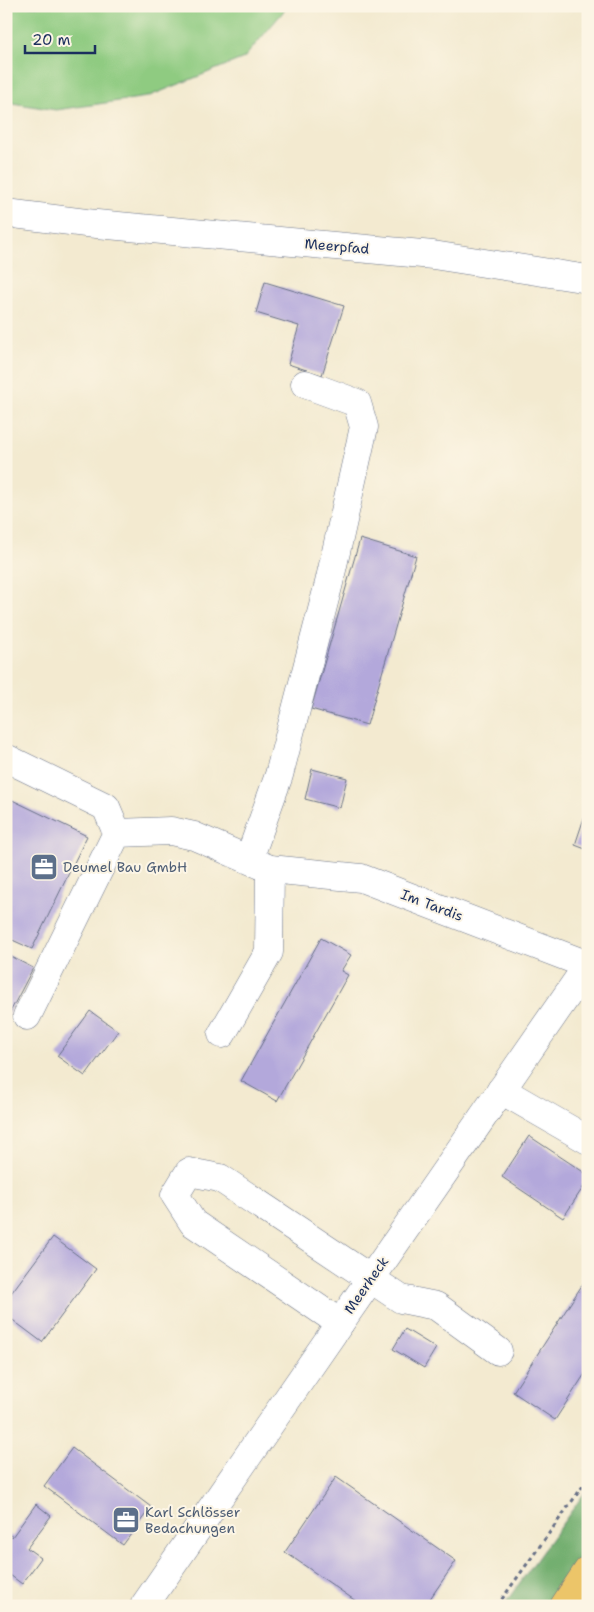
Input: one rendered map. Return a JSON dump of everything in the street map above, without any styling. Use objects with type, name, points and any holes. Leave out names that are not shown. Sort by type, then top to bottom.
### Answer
[{"type":"highway","points":[[564,1606],[588,1570]]},
{"type":"street","name":"Meerpfad","points":[[6,213],[86,223],[433,254],[588,280]]},
{"type":"street","points":[[222,1034],[269,952],[259,864],[281,766],[329,583],[364,427],[357,403],[305,384]]},
{"type":"street","points":[[6,758],[106,807],[117,834],[27,1016]]},
{"type":"street","name":"Im Tardis","points":[[117,834],[171,831],[194,836],[259,864],[361,878],[588,965]]},
{"type":"street","name":"Meerheck","points":[[144,1606],[588,965]]},
{"type":"street","points":[[501,1090],[588,1140]]},
{"type":"street","points":[[340,1322],[193,1223],[175,1195],[189,1172],[220,1178],[370,1280],[401,1299],[436,1306],[498,1352]]},
{"type":"path","points":[[497,1606],[588,1479]]},
{"type":"green space","points":[[6,6],[288,6],[244,58],[147,97],[56,110],[6,102]]},
{"type":"green space","points":[[588,1488],[588,1545],[546,1606],[503,1606]]},
{"type":"building","points":[[265,282],[344,306],[322,375],[288,364],[299,326],[256,313]]},
{"type":"building","points":[[360,539],[416,556],[367,725],[311,709]]},
{"type":"building","points":[[312,769],[347,778],[340,808],[305,799]]},
{"type":"building","points":[[6,797],[87,836],[32,949],[6,937]]},
{"type":"building","points":[[588,809],[588,850],[575,845]]},
{"type":"building","points":[[321,938],[351,955],[341,971],[348,975],[277,1101],[241,1081]]},
{"type":"building","points":[[6,954],[33,968],[6,1020]]},
{"type":"building","points":[[90,1011],[118,1031],[85,1076],[57,1056]]},
{"type":"building","points":[[529,1136],[588,1175],[588,1180],[563,1218],[502,1177]]},
{"type":"building","points":[[53,1237],[96,1269],[42,1342],[6,1315],[6,1300]]},
{"type":"building","points":[[588,1276],[588,1369],[555,1420],[513,1392]]},
{"type":"building","points":[[405,1329],[436,1348],[424,1368],[393,1349]]},
{"type":"building","points":[[72,1448],[151,1507],[123,1545],[44,1486]]},
{"type":"building","points":[[336,1477],[456,1561],[425,1606],[363,1606],[285,1552]]},
{"type":"building","points":[[36,1504],[51,1516],[27,1548],[41,1558],[22,1584],[6,1572],[6,1538],[9,1534],[12,1537]]},
{"type":"place","name":"Deumel Bau GmbH","points":[[44,867]]},
{"type":"place","name":"Karl Schlösser Bedachungen","points":[[126,1520]]}]
